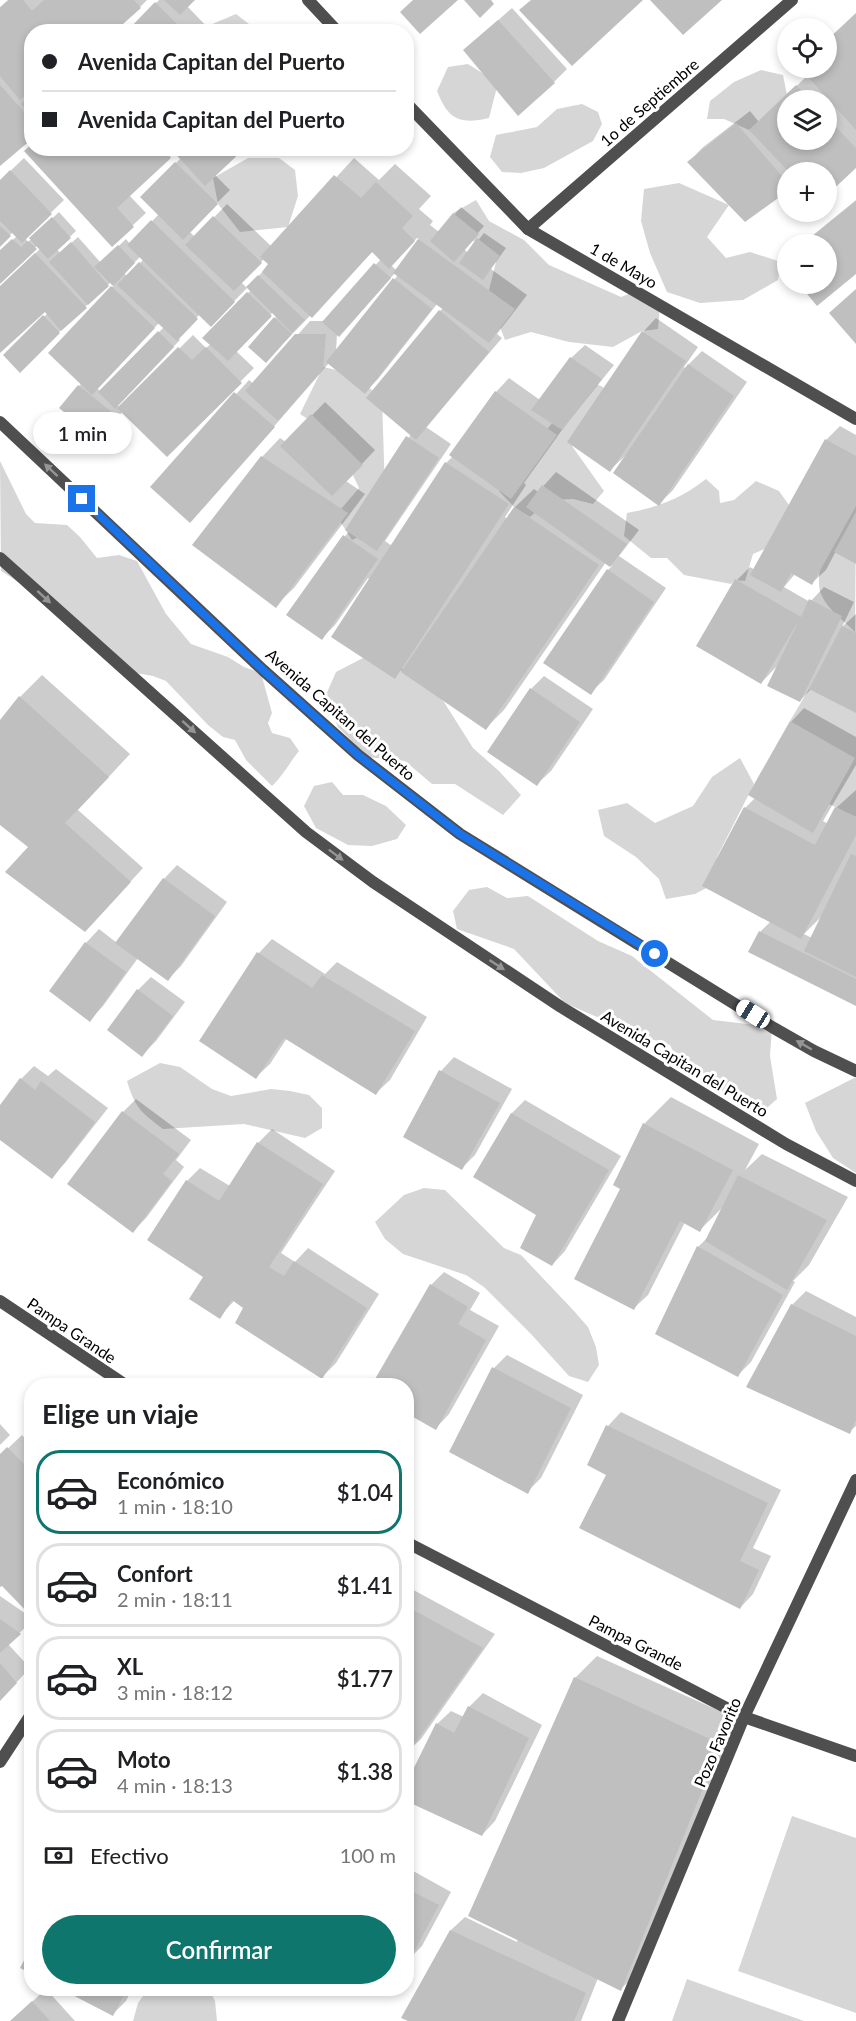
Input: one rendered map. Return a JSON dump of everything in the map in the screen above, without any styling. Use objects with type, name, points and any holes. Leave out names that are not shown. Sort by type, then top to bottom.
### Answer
[{"type":"street","points":[[308,0],[330,24]]},
{"type":"street","name":"1o de Septiembre","points":[[528,229],[792,0]]},
{"type":"street","name":"1 de Mayo","points":[[414,111],[528,229],[856,418]]},
{"type":"street","name":"Avenida Capitan del Puerto","points":[[0,422],[272,678],[358,755],[460,834],[772,1027],[856,1071]]},
{"type":"street","name":"Avenida Capitan del Puerto","points":[[0,558],[306,832],[373,882],[572,1013],[786,1144],[856,1181]]},
{"type":"street","name":"Pampa Grande","points":[[0,1301],[115,1378]]},
{"type":"street","name":"Pozo Favorito","points":[[618,2021],[744,1717],[856,1480]]},
{"type":"street","name":"Pampa Grande","points":[[414,1546],[744,1717],[856,1756]]},
{"type":"street","points":[[0,1762],[24,1725]]},
{"type":"shaded area","points":[[236,14],[249,24],[212,24]]},
{"type":"shaded area","points":[[468,64],[498,83],[489,118],[470,121],[456,118],[450,114],[437,91],[448,67]]},
{"type":"shaded area","points":[[761,70],[777,74],[777,78],[784,78],[786,90],[777,90],[777,108],[749,130],[724,119],[707,119],[710,101],[734,82]]},
{"type":"shaded area","points":[[582,104],[598,112],[602,124],[593,141],[544,168],[521,173],[502,172],[490,157],[496,135],[537,127],[557,109]]},
{"type":"shaded area","points":[[248,158],[279,158],[295,170],[298,196],[288,227],[240,232],[218,204],[213,178]]},
{"type":"shaded area","points":[[679,183],[729,205],[707,237],[726,258],[750,252],[777,261],[777,281],[743,300],[700,303],[667,292],[650,253],[641,221],[644,189]]},
{"type":"shaded area","points":[[476,200],[489,221],[524,240],[549,265],[621,297],[636,291],[660,305],[658,329],[642,331],[613,347],[569,342],[531,332],[505,340],[489,290],[496,262],[463,231],[453,213]]},
{"type":"shaded area","points":[[323,367],[350,373],[382,398],[386,524],[352,540],[336,515],[359,488],[335,437],[300,414]]},
{"type":"shaded area","points":[[590,381],[603,387],[611,402],[596,423],[572,446],[604,491],[593,504],[573,499],[549,500],[530,517],[514,507],[499,491],[522,467],[548,428]]},
{"type":"shaded area","points":[[0,461],[26,514],[35,523],[67,525],[97,558],[119,555],[137,561],[166,614],[191,644],[228,657],[244,667],[261,673],[272,713],[268,723],[272,733],[290,738],[299,751],[272,786],[246,760],[235,740],[223,737],[208,725],[166,681],[125,671],[39,595],[1,571]]},
{"type":"shaded area","points":[[706,479],[719,491],[720,503],[734,500],[756,481],[779,491],[791,508],[774,545],[753,554],[745,581],[735,580],[731,584],[684,575],[667,558],[651,558],[624,536],[627,513],[669,501]]},
{"type":"shaded area","points":[[843,499],[856,506],[855,632],[827,605],[819,585],[822,561]]},
{"type":"shaded area","points":[[363,658],[419,674],[444,702],[473,748],[521,795],[503,815],[455,784],[432,784],[405,761],[367,757],[338,727],[325,697],[336,672]]},
{"type":"shaded area","points":[[809,689],[838,694],[856,710],[856,817],[829,804],[817,748],[790,721]]},
{"type":"shaded area","points":[[740,758],[754,784],[717,857],[716,883],[695,894],[666,899],[659,879],[636,857],[604,836],[598,810],[627,803],[655,823],[693,806],[712,777]]},
{"type":"shaded area","points":[[332,782],[343,795],[363,795],[386,806],[406,825],[397,839],[372,846],[348,845],[316,828],[304,806],[314,786]]},
{"type":"shaded area","points":[[487,887],[507,898],[528,896],[598,941],[632,956],[713,1020],[772,1027],[770,1056],[777,1099],[761,1113],[682,1069],[670,1045],[638,1035],[565,1003],[514,949],[457,929],[453,911],[469,890]]},
{"type":"shaded area","points":[[160,1063],[180,1067],[212,1089],[231,1096],[271,1089],[309,1095],[322,1108],[322,1128],[305,1138],[244,1124],[163,1129],[140,1109],[127,1081]]},
{"type":"shaded area","points":[[856,1077],[856,1173],[833,1158],[816,1131],[805,1103]]},
{"type":"shaded area","points":[[424,1188],[445,1190],[504,1248],[521,1255],[588,1327],[596,1347],[599,1365],[588,1382],[569,1376],[484,1287],[466,1275],[403,1254],[385,1239],[375,1222],[404,1195]]},
{"type":"shaded area","points":[[792,1816],[856,1838],[856,2013],[738,1971]]},
{"type":"shaded area","points":[[687,1979],[804,2021],[672,2021]]},
{"type":"shaded area","points":[[143,1996],[212,1996],[217,2021],[133,2021],[138,2003]]},
{"type":"building","points":[[9,0],[23,0],[32,11],[44,0],[134,0],[141,8],[123,24],[24,24],[24,97],[20,100],[0,76],[0,8]]},
{"type":"building","points":[[164,0],[195,0],[180,15]]},
{"type":"building","points":[[413,0],[458,0],[420,34],[414,24],[411,24],[400,12]]},
{"type":"building","points":[[464,0],[491,0],[494,4],[480,18]]},
{"type":"building","points":[[531,0],[643,0],[572,66],[519,10]]},
{"type":"building","points":[[650,0],[722,0],[683,35]]},
{"type":"building","points":[[155,2],[177,24],[134,24]]},
{"type":"building","points":[[856,13],[856,130],[837,109],[837,90],[820,90],[809,78],[837,78],[837,31]]},
{"type":"building","points":[[498,20],[555,83],[518,116],[463,50]]},
{"type":"building","points":[[0,85],[24,112],[24,146],[0,166]]},
{"type":"building","points":[[796,85],[801,90],[791,90]]},
{"type":"building","points":[[777,103],[777,150],[837,150],[837,128],[856,148],[856,168],[837,186],[837,162],[779,162],[749,130]]},
{"type":"building","points":[[736,123],[777,170],[777,199],[745,222],[687,162]]},
{"type":"building","points":[[29,156],[169,156],[171,158],[117,208],[134,227],[112,247]]},
{"type":"building","points":[[177,156],[237,156],[205,186]]},
{"type":"building","points":[[175,162],[218,204],[183,240],[140,197]]},
{"type":"building","points":[[10,170],[52,214],[22,243],[0,221],[0,180]]},
{"type":"building","points":[[334,175],[361,198],[376,182],[413,216],[402,228],[415,241],[389,269],[372,252],[312,318],[262,272],[268,264],[260,257]]},
{"type":"building","points":[[856,201],[856,274],[837,290],[837,234],[815,234],[830,222],[837,222],[837,216]]},
{"type":"building","points":[[453,213],[479,234],[454,262],[430,241]]},
{"type":"building","points":[[213,216],[262,263],[234,291],[185,245]]},
{"type":"building","points":[[52,217],[71,238],[48,259],[29,238]]},
{"type":"building","points":[[151,220],[235,302],[211,327],[127,245]]},
{"type":"building","points":[[0,226],[11,236],[0,247]]},
{"type":"building","points":[[477,238],[500,256],[483,280],[459,263]]},
{"type":"building","points":[[12,239],[21,247],[28,241],[37,249],[0,284],[0,250]]},
{"type":"building","points":[[418,239],[515,309],[489,343],[393,273]]},
{"type":"building","points":[[71,242],[109,286],[88,305],[49,262]]},
{"type":"building","points":[[118,245],[135,263],[113,286],[94,267]]},
{"type":"building","points":[[35,253],[87,308],[61,331],[45,312],[0,353],[0,286]]},
{"type":"building","points":[[139,262],[198,319],[177,341],[117,285]]},
{"type":"building","points":[[374,263],[391,278],[339,337],[322,322]]},
{"type":"building","points":[[258,275],[305,320],[292,333],[246,287]]},
{"type":"building","points":[[393,278],[432,309],[365,394],[326,362]]},
{"type":"building","points":[[111,286],[155,328],[92,395],[48,353]]},
{"type":"building","points":[[856,289],[856,344],[829,313]]},
{"type":"building","points":[[247,292],[272,316],[228,361],[202,338]]},
{"type":"building","points":[[807,294],[832,294],[817,306]]},
{"type":"building","points":[[439,310],[489,352],[416,440],[366,398]]},
{"type":"building","points":[[43,315],[60,333],[20,373],[3,355]]},
{"type":"building","points":[[274,317],[292,334],[266,363],[248,347]]},
{"type":"building","points":[[158,331],[174,347],[115,409],[98,392]]},
{"type":"building","points":[[642,331],[686,361],[610,472],[567,442]]},
{"type":"building","points":[[295,334],[326,334],[323,370],[278,421],[245,391]]},
{"type":"building","points":[[178,347],[192,360],[206,347],[242,383],[167,457],[117,408]]},
{"type":"building","points":[[570,357],[602,379],[562,430],[531,410]]},
{"type":"building","points":[[688,364],[734,396],[659,506],[613,473]]},
{"type":"building","points":[[78,385],[118,417],[99,440],[59,408]]},
{"type":"building","points":[[495,391],[557,435],[511,499],[449,455]]},
{"type":"building","points":[[234,392],[275,427],[190,523],[150,487]]},
{"type":"building","points":[[311,414],[363,465],[332,496],[280,446]]},
{"type":"building","points":[[406,436],[439,458],[377,551],[345,530]]},
{"type":"building","points":[[825,439],[856,456],[856,506],[812,585],[791,573],[781,592],[750,575]]},
{"type":"building","points":[[261,456],[348,513],[276,608],[192,545]]},
{"type":"building","points":[[445,462],[509,504],[395,679],[331,637]]},
{"type":"building","points":[[542,485],[627,544],[610,567],[526,507]]},
{"type":"building","points":[[514,507],[599,565],[486,730],[401,672]]},
{"type":"building","points":[[856,512],[856,564],[834,552]]},
{"type":"building","points":[[343,535],[378,559],[322,640],[286,615]]},
{"type":"building","points":[[607,569],[654,602],[591,695],[543,663]]},
{"type":"building","points":[[735,579],[801,617],[809,599],[842,616],[800,702],[767,686],[799,620],[761,684],[696,646]]},
{"type":"building","points":[[842,626],[856,633],[856,713],[809,689]]},
{"type":"building","points":[[530,688],[580,722],[537,786],[487,752]]},
{"type":"building","points":[[19,696],[109,777],[65,823],[131,882],[85,932],[5,872],[28,847],[0,825],[0,720]]},
{"type":"building","points":[[790,721],[855,758],[813,833],[748,795]]},
{"type":"building","points":[[744,807],[815,845],[835,807],[856,817],[856,835],[801,939],[702,886]]},
{"type":"building","points":[[851,854],[856,856],[856,977],[804,951]]},
{"type":"building","points":[[163,878],[215,916],[168,981],[115,943]]},
{"type":"building","points":[[759,931],[856,979],[856,1006],[748,952]]},
{"type":"building","points":[[85,942],[126,972],[90,1022],[49,991]]},
{"type":"building","points":[[257,952],[312,988],[322,975],[415,1031],[376,1095],[284,1038],[256,1079],[199,1041]]},
{"type":"building","points":[[137,989],[173,1016],[142,1057],[107,1030]]},
{"type":"building","points":[[439,1070],[500,1103],[462,1170],[403,1137]]},
{"type":"building","points":[[20,1078],[35,1090],[41,1081],[95,1122],[52,1179],[0,1140],[0,1105]]},
{"type":"building","points":[[122,1111],[179,1154],[163,1174],[172,1181],[133,1233],[67,1184]]},
{"type":"building","points":[[511,1113],[609,1170],[552,1266],[520,1248],[536,1215],[473,1177]]},
{"type":"building","points":[[643,1123],[733,1170],[700,1232],[680,1221],[634,1310],[574,1279],[620,1189],[613,1185]]},
{"type":"building","points":[[257,1142],[323,1184],[269,1267],[284,1276],[294,1261],[367,1308],[323,1378],[235,1323],[243,1308],[232,1300],[220,1319],[189,1299],[203,1277],[147,1240],[186,1180],[219,1201]]},
{"type":"building","points":[[738,1175],[827,1220],[787,1290],[705,1241]]},
{"type":"building","points":[[697,1246],[783,1295],[738,1377],[655,1334]]},
{"type":"building","points":[[430,1284],[468,1307],[458,1324],[486,1340],[436,1430],[414,1418],[414,1378],[376,1378]]},
{"type":"building","points":[[791,1304],[856,1336],[856,1420],[850,1434],[746,1387]]},
{"type":"building","points":[[492,1367],[571,1408],[528,1494],[449,1452]]},
{"type":"building","points":[[606,1425],[768,1503],[740,1561],[759,1570],[740,1609],[579,1528],[606,1475],[587,1465]]},
{"type":"building","points":[[7,1447],[24,1464],[24,1609],[2,1586],[0,1587],[0,1454]]},
{"type":"building","points":[[414,1610],[483,1648],[414,1745]]},
{"type":"building","points":[[0,1619],[21,1634],[0,1653]]},
{"type":"building","points":[[0,1663],[17,1683],[0,1701]]},
{"type":"building","points":[[574,1677],[721,1744],[621,1991],[468,1916]]},
{"type":"building","points":[[468,1706],[529,1738],[482,1836],[414,1805],[414,1768],[436,1723],[454,1733]]},
{"type":"building","points":[[414,1892],[439,1905],[414,1952]]},
{"type":"building","points":[[450,1930],[586,1993],[574,2021],[408,2021],[401,2018]]},
{"type":"building","points":[[74,1996],[123,1996],[113,2016]]},
{"type":"building","points":[[32,2001],[50,2021],[10,2021]]},
{"type":"route","points":[[82,499],[263,670],[358,755],[460,834],[655,954]]}]
